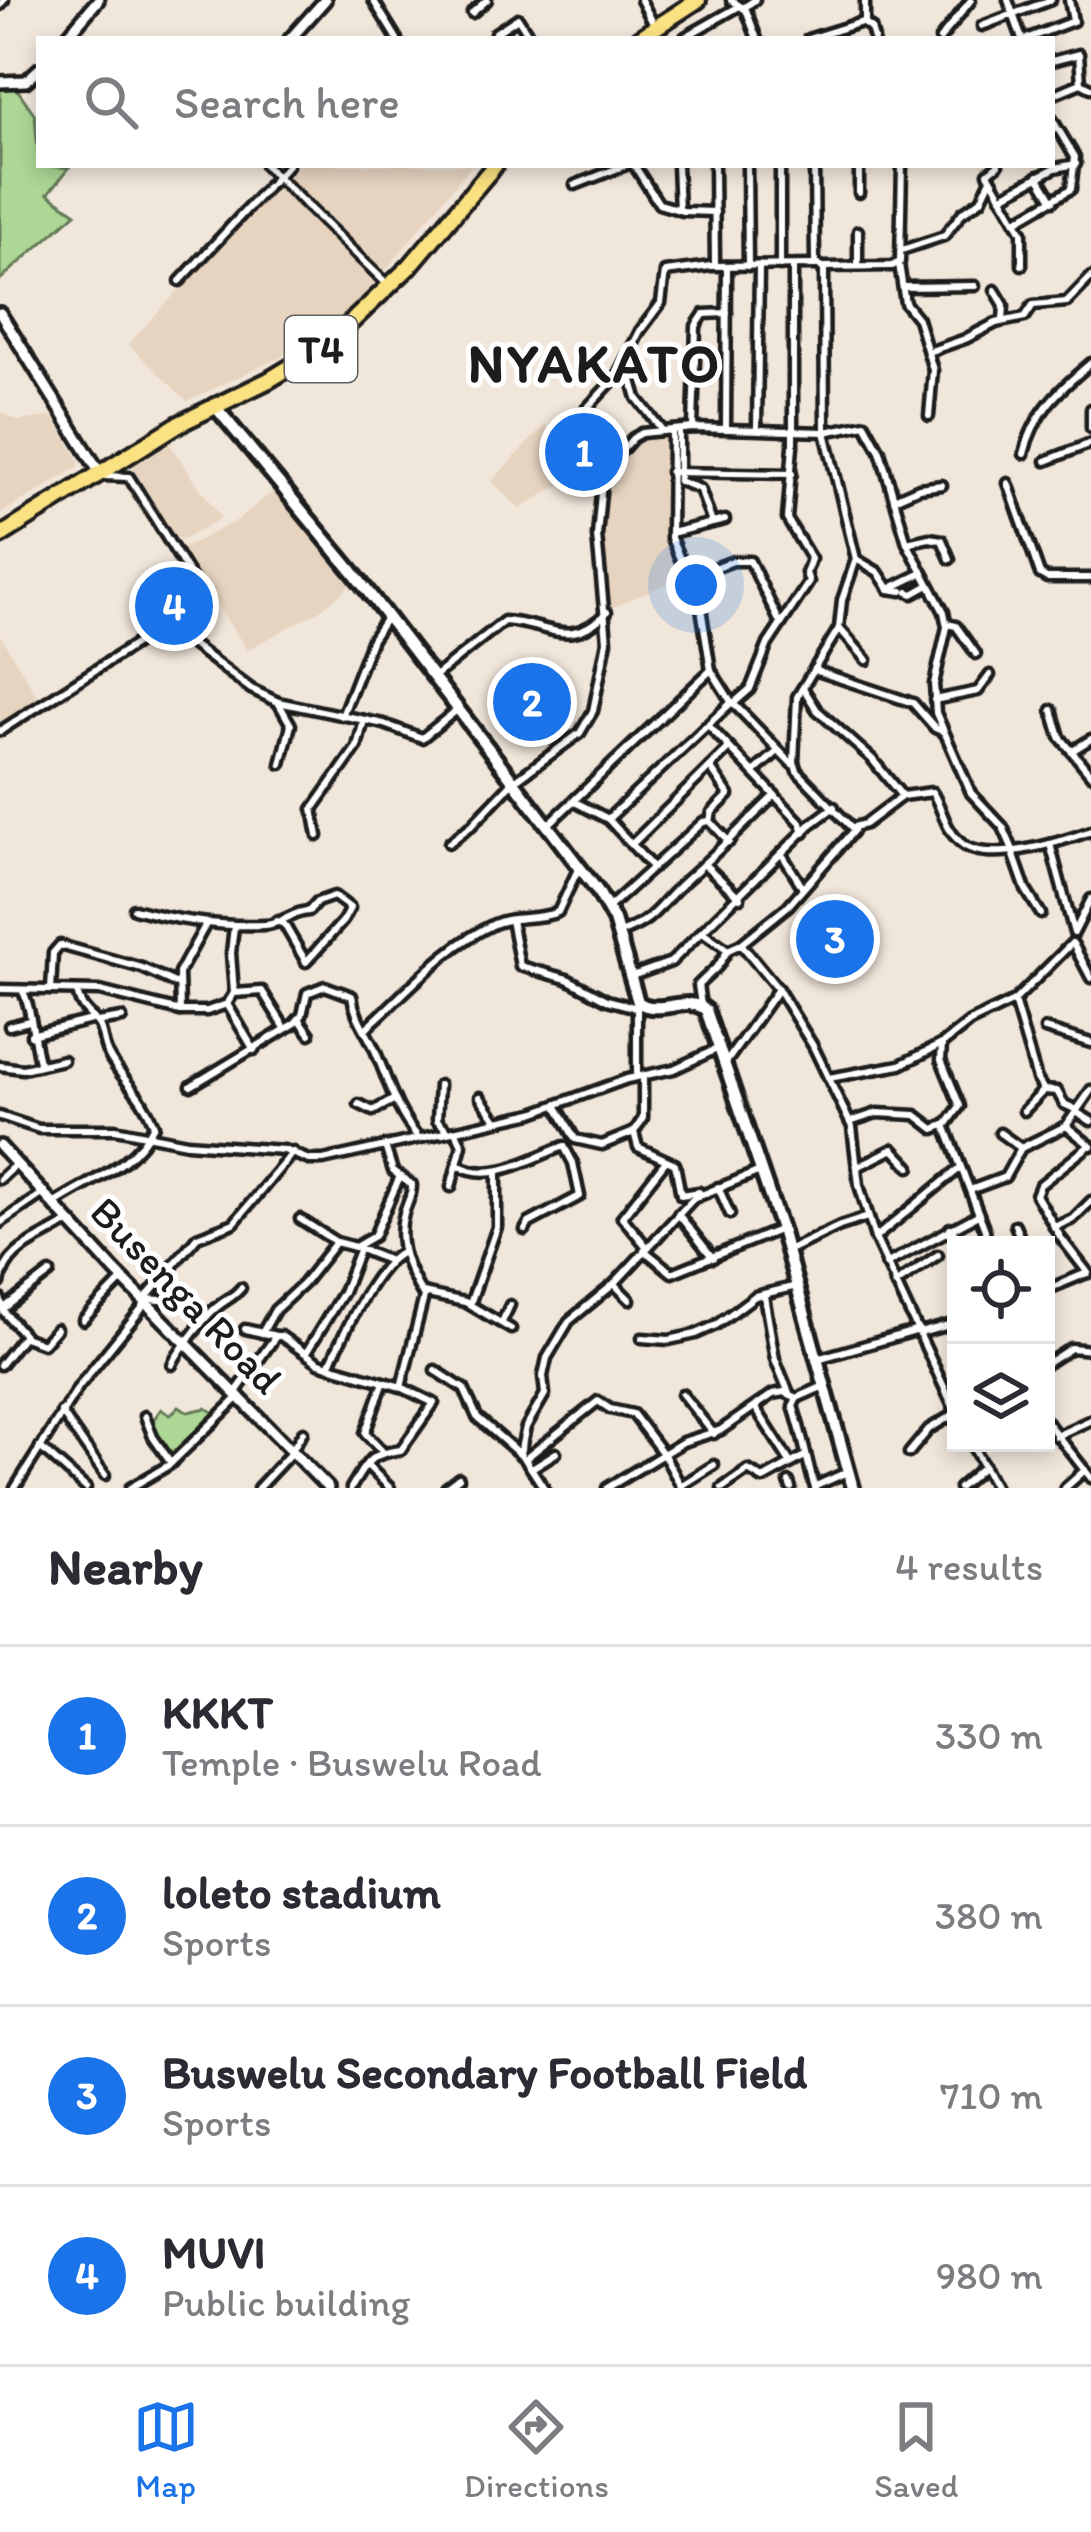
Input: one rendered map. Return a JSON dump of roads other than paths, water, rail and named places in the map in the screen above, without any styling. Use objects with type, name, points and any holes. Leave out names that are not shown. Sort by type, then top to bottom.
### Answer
[{"type":"highway","points":[[643,36],[698,0]]},
{"type":"highway","name":"T4","points":[[0,536],[214,405],[300,363],[355,321],[389,287],[492,168]]},
{"type":"main road","points":[[214,405],[386,618],[608,908],[637,1005],[649,1009],[701,1005],[781,1229],[853,1488]]},
{"type":"street","points":[[72,36],[98,0]]},
{"type":"street","points":[[293,36],[325,0]]},
{"type":"street","points":[[373,0],[395,36]]},
{"type":"street","points":[[472,13],[487,0]]},
{"type":"street","points":[[641,0],[656,28]]},
{"type":"street","points":[[688,36],[737,5],[754,0]]},
{"type":"street","points":[[865,0],[865,23],[872,36]]},
{"type":"street","points":[[942,36],[971,0]]},
{"type":"street","points":[[1008,0],[1023,36]]},
{"type":"street","points":[[982,26],[1051,0]]},
{"type":"street","points":[[1032,36],[1075,20],[1069,0]]},
{"type":"street","points":[[737,5],[755,36]]},
{"type":"street","points":[[676,14],[684,36]]},
{"type":"street","points":[[495,33],[518,18],[529,36]]},
{"type":"street","points":[[822,36],[865,23]]},
{"type":"street","points":[[1055,60],[1079,54],[1081,83]]},
{"type":"street","points":[[0,82],[26,81],[36,71]]},
{"type":"street","points":[[1055,94],[1081,83],[1091,88]]},
{"type":"street","points":[[1016,221],[1072,189],[1076,164],[1056,135]]},
{"type":"street","points":[[1001,197],[1038,176],[1076,164]]},
{"type":"street","points":[[268,168],[389,287]]},
{"type":"street","points":[[180,281],[286,168]]},
{"type":"street","points":[[575,184],[621,168]]},
{"type":"street","points":[[632,168],[655,201],[679,210],[715,212]]},
{"type":"street","points":[[677,168],[679,210]]},
{"type":"street","points":[[714,168],[716,266]]},
{"type":"street","points":[[747,168],[748,266]]},
{"type":"street","points":[[780,168],[780,266]]},
{"type":"street","points":[[795,767],[794,707],[839,628],[842,600],[856,559],[825,432],[814,168]]},
{"type":"street","points":[[859,168],[860,193]]},
{"type":"street","points":[[902,168],[898,264],[907,307],[919,319],[934,377],[928,416]]},
{"type":"street","points":[[993,168],[988,171],[991,179],[1023,238],[1022,265]]},
{"type":"street","points":[[1038,176],[1053,201]]},
{"type":"street","points":[[902,250],[944,236],[962,213],[981,200],[991,179]]},
{"type":"street","points":[[858,231],[858,266]]},
{"type":"street","points":[[560,437],[627,360],[640,331],[661,303],[665,272],[716,266],[898,264]]},
{"type":"street","points":[[726,428],[727,266]]},
{"type":"street","points":[[757,429],[759,266]]},
{"type":"street","points":[[608,819],[750,689],[780,623],[809,582],[806,573],[811,560],[787,519],[793,474],[793,266]]},
{"type":"street","points":[[928,352],[1028,316],[1033,305],[1067,302],[1091,277]]},
{"type":"street","points":[[903,287],[975,286]]},
{"type":"street","points":[[994,290],[1004,305],[1003,322]]},
{"type":"street","points":[[0,313],[100,473],[105,478],[129,477],[201,592],[199,603],[0,731]]},
{"type":"street","points":[[693,428],[696,326],[704,314],[727,314]]},
{"type":"street","points":[[627,360],[637,398],[671,430],[671,533],[700,608],[711,670],[777,752],[854,826]]},
{"type":"street","points":[[1024,454],[1051,398],[1091,363]]},
{"type":"street","points":[[1091,410],[1091,428]]},
{"type":"street","points":[[448,843],[512,783],[587,725],[604,663],[607,612],[597,536],[602,482],[611,462],[633,438],[693,428],[825,432],[867,425],[880,451],[908,543],[946,624],[934,700],[942,731],[971,793],[997,818],[1026,890],[1041,914]]},
{"type":"street","points":[[1046,461],[1091,443]]},
{"type":"street","points":[[674,472],[793,474]]},
{"type":"street","points":[[674,472],[679,482],[700,489],[711,520]]},
{"type":"street","points":[[1007,483],[1040,574],[1091,578]]},
{"type":"street","points":[[894,499],[942,484]]},
{"type":"street","points":[[671,533],[725,520]]},
{"type":"street","points":[[908,543],[942,540],[950,559]]},
{"type":"street","points":[[856,559],[881,574],[890,589]]},
{"type":"street","points":[[687,578],[733,561],[750,561],[780,623]]},
{"type":"street","points":[[890,589],[922,573]]},
{"type":"street","points":[[890,589],[913,594],[929,585]]},
{"type":"street","points":[[432,679],[504,621],[574,634],[607,612]]},
{"type":"street","points":[[176,618],[178,634],[251,689],[278,701],[422,737],[457,710]]},
{"type":"street","points":[[341,716],[372,639],[386,618]]},
{"type":"street","points":[[946,624],[956,626],[976,654]]},
{"type":"street","points":[[839,628],[867,660]]},
{"type":"street","points":[[546,827],[711,670]]},
{"type":"street","points":[[814,670],[913,703],[942,731]]},
{"type":"street","points":[[934,700],[978,691],[990,674]]},
{"type":"street","points":[[802,686],[817,710],[872,759],[902,796]]},
{"type":"street","points":[[278,701],[291,725],[281,764]]},
{"type":"street","points":[[1052,710],[1055,726],[1091,775]]},
{"type":"street","points":[[319,836],[313,809],[357,746],[364,720]]},
{"type":"street","points":[[710,726],[805,827]]},
{"type":"street","points":[[1072,751],[1091,739]]},
{"type":"street","points":[[631,845],[730,748]]},
{"type":"street","points":[[754,772],[777,752]]},
{"type":"street","points":[[710,767],[729,795],[712,812],[710,821]]},
{"type":"street","points":[[854,826],[865,824],[902,796],[932,792],[949,830],[975,853],[1050,844],[1091,831]]},
{"type":"street","points":[[619,933],[644,924],[775,795]]},
{"type":"street","points":[[574,801],[608,819],[653,868]]},
{"type":"street","points":[[630,976],[663,967],[707,931],[783,856],[805,827],[834,807]]},
{"type":"street","points":[[710,821],[729,842]]},
{"type":"street","points":[[608,908],[700,824],[710,821]]},
{"type":"street","points":[[701,1005],[698,985],[728,950],[777,916],[804,889],[851,836],[854,826]]},
{"type":"street","points":[[1050,844],[1074,933]]},
{"type":"street","points":[[783,856],[804,889]]},
{"type":"street","points":[[705,865],[740,898]]},
{"type":"street","points":[[364,1030],[438,957],[496,923],[558,912],[579,867]]},
{"type":"street","points":[[134,909],[234,926],[267,925],[276,921],[309,910],[334,896],[350,908],[306,962],[284,924],[276,921]]},
{"type":"street","points":[[829,1078],[905,1064],[970,1022],[1014,1001],[1072,943],[1091,899]]},
{"type":"street","points":[[511,920],[520,966],[566,979],[607,1000],[637,1005],[643,1118],[634,1132],[602,1145],[573,1137],[556,1105]]},
{"type":"street","points":[[180,1011],[181,968],[206,923]]},
{"type":"street","points":[[0,989],[100,991],[180,1011],[207,1011],[227,1004],[234,993],[234,926]]},
{"type":"street","points":[[707,931],[728,950]]},
{"type":"street","points":[[718,942],[722,959]]},
{"type":"street","points":[[1072,943],[1091,978]]},
{"type":"street","points":[[740,944],[778,988],[850,1122],[875,1238],[947,1393]]},
{"type":"street","points":[[51,990],[53,953],[60,945],[142,968],[178,985]]},
{"type":"street","points":[[1081,959],[1091,955]]},
{"type":"street","points":[[310,1034],[300,1019],[305,994],[322,985],[352,996],[356,1017],[394,1099],[418,1137]]},
{"type":"street","points":[[725,1064],[778,988]]},
{"type":"street","points":[[22,990],[40,1065]]},
{"type":"street","points":[[234,993],[262,991],[285,1028]]},
{"type":"street","points":[[55,1203],[91,1179],[111,1173],[138,1150],[153,1121],[143,1099],[120,1075],[94,1021],[81,1008],[77,992]]},
{"type":"street","points":[[1014,1001],[1044,1090]]},
{"type":"street","points":[[227,1004],[254,1050]]},
{"type":"street","points":[[31,1035],[122,1018]]},
{"type":"street","points":[[190,1086],[300,1019]]},
{"type":"street","points":[[9,1026],[29,1022]]},
{"type":"street","points":[[1045,1029],[1091,1043]]},
{"type":"street","points":[[850,1122],[883,1113],[916,1115],[934,1129],[945,1125],[960,1106],[940,1060],[942,1044]]},
{"type":"street","points":[[0,1115],[39,1130],[115,1129],[188,1143],[293,1152],[322,1160],[556,1105],[674,1069],[719,1048]]},
{"type":"street","points":[[0,1066],[22,1069],[63,1060]]},
{"type":"street","points":[[439,1085],[437,1120],[462,1145],[451,1187]]},
{"type":"street","points":[[1024,1112],[1044,1090]]},
{"type":"street","points":[[1044,1090],[1057,1091],[1091,1146],[1037,1190],[1037,1202],[1089,1272],[1055,1284]]},
{"type":"street","points":[[970,1190],[1005,1177],[1021,1148],[1073,1119],[1091,1090]]},
{"type":"street","points":[[480,1097],[497,1121]]},
{"type":"street","points":[[359,1104],[373,1111],[394,1099]]},
{"type":"street","points":[[1073,1119],[1091,1121]]},
{"type":"street","points":[[945,1125],[984,1236]]},
{"type":"street","points":[[634,1132],[638,1147],[676,1166],[682,1195],[761,1171]]},
{"type":"street","points":[[1000,1133],[1021,1148]]},
{"type":"street","points":[[458,1165],[474,1173],[496,1172],[564,1146],[573,1137]]},
{"type":"street","name":"Busenga Road","points":[[0,1146],[328,1488]]},
{"type":"street","points":[[385,1146],[392,1167],[413,1190],[403,1217],[409,1272],[423,1292],[470,1304],[511,1329]]},
{"type":"street","points":[[525,1230],[530,1222],[580,1196],[564,1146]]},
{"type":"street","points":[[857,1167],[893,1149],[910,1167]]},
{"type":"street","points":[[15,1488],[61,1412],[145,1300],[197,1238],[234,1223],[293,1152]]},
{"type":"street","points":[[666,1161],[622,1217],[645,1249],[672,1274],[781,1229]]},
{"type":"street","points":[[0,1179],[18,1163]]},
{"type":"street","points":[[875,1238],[962,1167]]},
{"type":"street","points":[[470,1304],[497,1227],[496,1172]]},
{"type":"street","points":[[306,1353],[343,1292],[359,1247],[374,1236],[400,1176]]},
{"type":"street","points":[[718,1187],[730,1214]]},
{"type":"street","points":[[523,1456],[526,1427],[544,1396],[548,1357],[574,1316],[614,1284],[703,1191]]},
{"type":"street","points":[[0,1223],[45,1192]]},
{"type":"street","points":[[1054,1227],[1073,1219],[1091,1202]]},
{"type":"street","points":[[677,1214],[713,1258]]},
{"type":"street","points":[[886,1264],[978,1215]]},
{"type":"street","points":[[787,1251],[868,1217]]},
{"type":"street","points":[[300,1219],[336,1241],[387,1260]]},
{"type":"street","points":[[0,1283],[2,1267],[17,1252],[70,1221]]},
{"type":"street","points":[[1015,1226],[1019,1236]]},
{"type":"street","points":[[950,1228],[957,1236]]},
{"type":"street","points":[[262,1334],[274,1310],[303,1284],[336,1241]]},
{"type":"street","points":[[329,1366],[387,1260],[405,1251]]},
{"type":"street","points":[[895,1284],[938,1255]]},
{"type":"street","points":[[3,1309],[50,1274]]},
{"type":"street","points":[[83,1320],[123,1279]]},
{"type":"street","points":[[614,1284],[630,1300]]},
{"type":"street","points":[[642,1338],[670,1340],[705,1330],[755,1296],[797,1286]]},
{"type":"street","points":[[172,1365],[178,1350],[215,1308],[242,1288]]},
{"type":"street","points":[[401,1387],[423,1292]]},
{"type":"street","points":[[764,1295],[775,1359],[794,1397],[807,1448],[803,1457],[814,1488],[848,1472]]},
{"type":"street","points":[[0,1298],[23,1337],[43,1344],[56,1329]]},
{"type":"street","points":[[145,1300],[175,1301]]},
{"type":"street","points":[[502,1322],[511,1305]]},
{"type":"street","points":[[817,1359],[947,1325]]},
{"type":"street","points":[[245,1329],[292,1341],[329,1366],[401,1387],[434,1405],[401,1450],[382,1450],[351,1488]]},
{"type":"street","points":[[130,1488],[171,1463],[238,1394],[276,1336]]},
{"type":"street","points":[[0,1365],[23,1337]]},
{"type":"street","points":[[1055,1358],[1071,1348],[1091,1350]]},
{"type":"street","points":[[435,1370],[464,1389],[477,1417],[523,1456],[544,1488]]},
{"type":"street","points":[[382,1450],[365,1432],[384,1382]]},
{"type":"street","points":[[607,1488],[686,1441],[714,1434],[777,1393],[794,1397],[824,1386]]},
{"type":"street","points":[[682,1394],[714,1434]]},
{"type":"street","points":[[523,1456],[598,1401],[633,1414],[681,1487],[714,1465]]},
{"type":"street","points":[[755,1407],[790,1462]]},
{"type":"street","points":[[61,1412],[105,1475]]},
{"type":"street","points":[[145,1416],[171,1463]]},
{"type":"street","points":[[909,1453],[927,1430],[947,1418]]},
{"type":"street","points":[[1065,1488],[1088,1474],[1056,1436],[1091,1420]]},
{"type":"street","points":[[258,1488],[303,1432]]},
{"type":"street","points":[[40,1447],[86,1488]]},
{"type":"street","points":[[976,1452],[995,1488]]},
{"type":"street","points":[[532,1468],[556,1453]]},
{"type":"street","points":[[722,1488],[748,1470],[760,1479],[803,1457]]},
{"type":"street","points":[[366,1465],[390,1488]]},
{"type":"street","points":[[959,1488],[984,1466]]},
{"type":"street","points":[[770,1476],[776,1488]]},
{"type":"street","points":[[446,1488],[459,1478]]},
{"type":"place","name":"KKKT","points":[[584,452]]},
{"type":"place","name":"MUVI","points":[[174,606]]},
{"type":"place","name":"loleto stadium","points":[[532,702]]},
{"type":"place","name":"Buswelu Secondary Football Field","points":[[835,939]]},
{"type":"district","name":"NYAKATO","points":[[595,363]]}]
